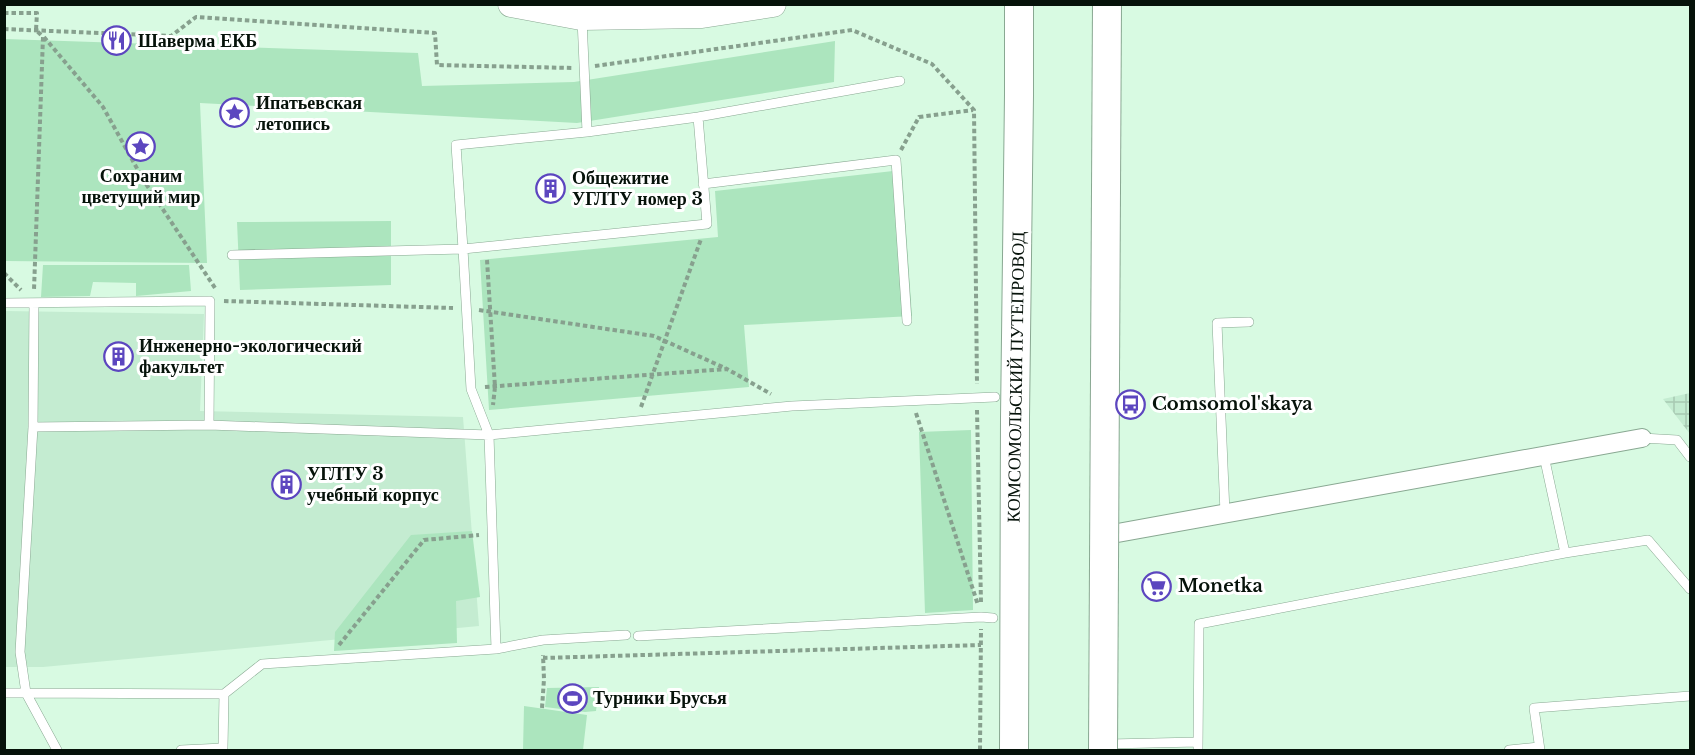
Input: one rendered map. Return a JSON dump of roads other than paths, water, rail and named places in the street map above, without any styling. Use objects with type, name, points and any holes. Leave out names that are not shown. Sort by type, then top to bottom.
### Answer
[{"type":"main road","points":[[511,4],[581,17],[702,15],[773,4]]},
{"type":"main road","points":[[674,4],[702,15]]},
{"type":"main road","name":"КОМСОМОЛЬСКИЙ ПУТЕПРОВОД","points":[[1014,750],[1019,4]]},
{"type":"main road","points":[[1106,747],[1107,4]]},
{"type":"street","points":[[1112,534],[1642,438]]},
{"type":"lane","points":[[581,17],[587,132]]},
{"type":"lane","points":[[496,649],[489,435],[471,389],[456,145],[587,132],[698,117],[900,81]]},
{"type":"lane","points":[[232,255],[463,249],[707,224],[698,117]]},
{"type":"lane","points":[[703,184],[896,160],[907,321]]},
{"type":"lane","points":[[4,303],[210,301],[209,425]]},
{"type":"lane","points":[[34,303],[33,427],[20,652],[26,693],[57,750]]},
{"type":"lane","points":[[1225,513],[1216,322],[1249,322]]},
{"type":"lane","points":[[33,427],[209,425],[489,435],[792,406],[995,397]]},
{"type":"lane","points":[[1642,438],[1677,440],[1690,457]]},
{"type":"lane","points":[[1545,456],[1565,553]]},
{"type":"lane","points":[[1106,747],[1198,746],[1199,624],[1565,553],[1648,540],[1690,589]]},
{"type":"lane","points":[[639,636],[993,618]]},
{"type":"lane","points":[[4,693],[224,694],[262,664],[496,649],[543,640],[626,635]]},
{"type":"lane","points":[[182,750],[223,749],[224,694]]},
{"type":"lane","points":[[1509,750],[1540,749],[1534,708],[1690,696]]},
{"type":"place","name":"Шаверма ЕКБ","points":[[117,41]]},
{"type":"place","name":"Ипатьевская летопись","points":[[235,113]]},
{"type":"place","name":"Сохраним цветущий мир","points":[[141,147]]},
{"type":"place","name":"Общежитие УГЛТУ номер 3","points":[[551,188]]},
{"type":"place","name":"Инженерно-экологический факультет","points":[[118,356]]},
{"type":"place","name":"Comsomol'skaya","points":[[1131,404]]},
{"type":"place","name":"УГЛТУ 3 учебный корпус","points":[[286,484]]},
{"type":"place","name":"Monetka","points":[[1157,586]]},
{"type":"place","name":"Турники Брусья","points":[[572,698]]}]
